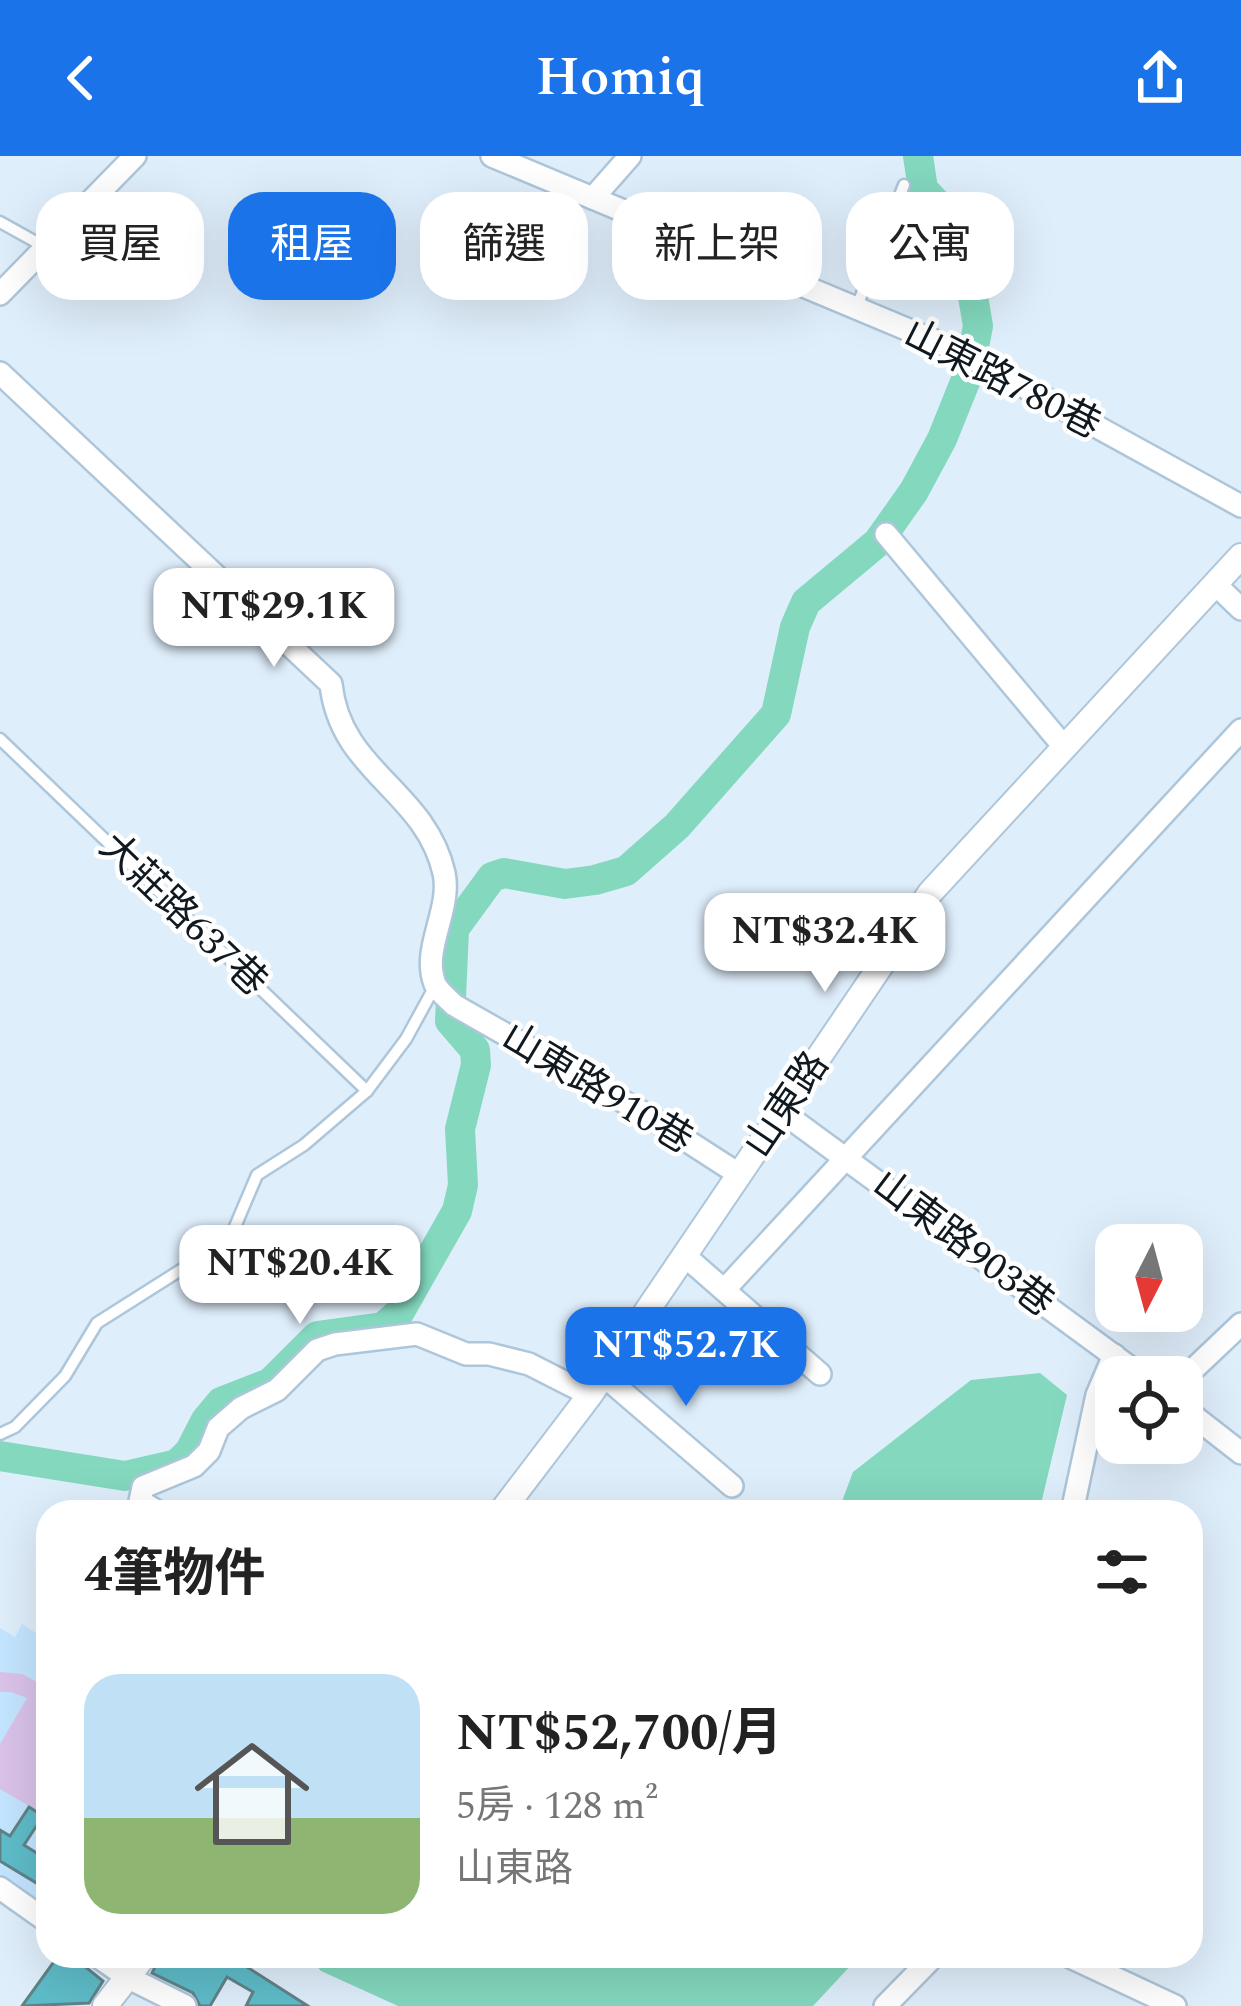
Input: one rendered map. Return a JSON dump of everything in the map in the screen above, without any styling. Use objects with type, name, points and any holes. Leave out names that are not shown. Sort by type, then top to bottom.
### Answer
[{"type":"street","points":[[99,192],[135,156]]},
{"type":"street","name":"山東路780巷","points":[[492,156],[968,356],[1241,506]]},
{"type":"street","points":[[593,198],[630,156]]},
{"type":"street","points":[[0,295],[36,257]]},
{"type":"street","points":[[0,373],[331,684],[339,726],[351,747],[396,791],[427,831],[443,869],[447,896],[432,958],[445,995]]},
{"type":"street","points":[[886,534],[1065,748]]},
{"type":"street","name":"山東路","points":[[510,1500],[597,1385],[930,893],[1241,556]]},
{"type":"street","points":[[1215,584],[1241,609]]},
{"type":"street","points":[[726,1288],[1241,730]]},
{"type":"street","name":"山東路910巷","points":[[445,995],[740,1175]]},
{"type":"street","name":"山東路903巷","points":[[782,1112],[1114,1355]]},
{"type":"street","points":[[685,1256],[820,1374]]},
{"type":"street","points":[[1203,1360],[1241,1324]]},
{"type":"street","points":[[140,1500],[143,1487],[194,1466],[208,1451],[218,1428],[278,1390],[317,1350],[416,1334],[466,1354],[489,1354],[597,1385],[732,1486]]},
{"type":"street","points":[[1075,1500],[1097,1395],[1114,1355]]},
{"type":"street","points":[[1203,1423],[1241,1453]]},
{"type":"street","points":[[0,1888],[36,1914]]},
{"type":"street","points":[[114,1968],[185,2006]]},
{"type":"street","points":[[105,2006],[134,1968]]},
{"type":"street","points":[[885,2006],[922,1968]]},
{"type":"street","points":[[1094,1968],[1175,2006]]},
{"type":"lane","points":[[856,309],[904,185]]},
{"type":"lane","points":[[0,222],[36,242]]},
{"type":"lane","name":"大莊路637巷","points":[[0,739],[367,1091]]},
{"type":"lane","points":[[0,1434],[15,1427],[65,1376],[97,1323],[206,1254],[234,1229],[257,1175],[304,1144],[367,1091],[445,995]]},
{"type":"shaded area","points":[[1040,1373],[1067,1395],[1042,1500],[842,1500],[853,1472],[971,1380]]},
{"type":"shaded area","points":[[22,1624],[36,1633],[36,1904],[0,1880],[0,1628],[15,1637]]},
{"type":"shaded area","points":[[0,1672],[22,1674],[36,1682],[36,1810],[0,1789],[0,1744],[27,1698],[0,1692]]},
{"type":"shaded area","points":[[318,1968],[848,1968],[813,2006],[398,2006]]},
{"type":"building","points":[[29,1807],[36,1812],[36,1827],[24,1845],[36,1852],[36,1883],[0,1861],[0,1830],[10,1836]]},
{"type":"building","points":[[49,1968],[87,1968],[103,1981],[89,2003],[22,2006]]},
{"type":"building","points":[[154,1968],[249,1968],[308,2006],[246,2006],[253,1992],[227,1977],[210,2006],[200,2006],[193,1993],[152,1973]]},
{"type":"waterway","points":[[0,1456],[125,1476],[177,1464],[221,1402],[270,1383],[317,1336],[383,1327],[399,1313],[457,1211],[463,1185],[460,1129],[476,1065],[475,1050],[450,1021],[454,929],[492,877],[504,873],[565,884],[595,880],[626,871],[677,826],[776,714],[795,627],[806,602],[878,542],[914,491],[942,439],[969,372],[978,326],[962,231],[923,189],[918,156]]}]
